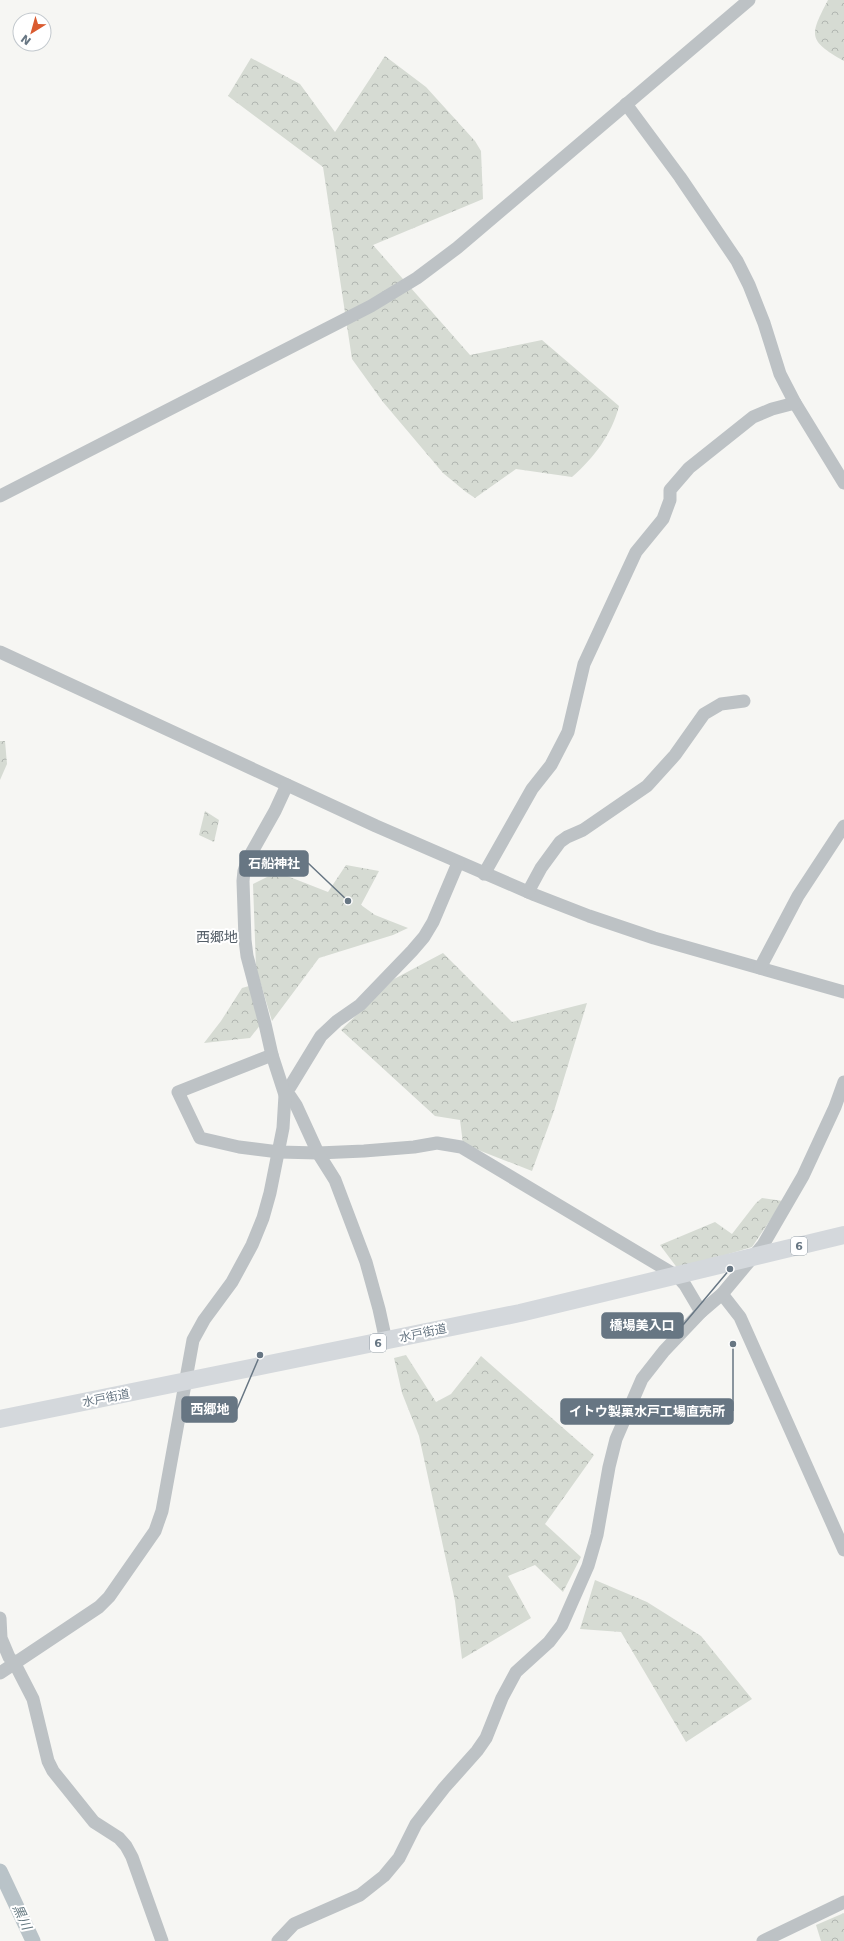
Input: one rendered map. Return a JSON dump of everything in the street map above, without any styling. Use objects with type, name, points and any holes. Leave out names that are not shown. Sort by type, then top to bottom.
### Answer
[{"type":"highway","name":"水戸街道","points":[[0,1419],[520,1313],[844,1235]]},
{"type":"street","points":[[0,496],[392,294],[417,278],[457,248],[749,0]]},
{"type":"street","points":[[626,104],[669,161],[737,261],[764,323],[780,374],[795,403],[844,483]]},
{"type":"street","points":[[484,874],[532,789],[551,765],[568,732],[584,664],[636,552],[663,519],[670,500],[670,490],[689,468],[753,417],[772,409],[795,403]]},
{"type":"street","points":[[0,652],[458,863],[528,892],[589,916],[654,938],[844,992]]},
{"type":"street","points":[[528,892],[541,868],[560,842],[583,830],[619,807],[647,786],[674,755],[704,714],[721,704],[744,701]]},
{"type":"street","points":[[0,1673],[99,1607],[110,1597],[155,1531],[162,1511],[193,1340],[198,1330],[232,1282],[244,1261],[263,1218],[279,1152],[285,1115],[285,1094],[272,1055],[247,956],[243,881],[244,871],[248,859],[275,811],[287,785]]},
{"type":"street","points":[[760,968],[798,896],[844,826]]},
{"type":"street","points":[[285,1094],[321,1036],[337,1020],[360,1005],[424,937],[433,922],[458,863]]},
{"type":"street","points":[[272,1055],[178,1092],[200,1138],[239,1148],[279,1152],[318,1153],[414,1147],[437,1143],[461,1147],[677,1276],[685,1285],[701,1312]]},
{"type":"street","points":[[278,1941],[294,1924],[360,1895],[384,1876],[399,1858],[416,1824],[444,1788],[477,1751],[486,1738],[502,1698],[516,1672],[549,1642],[562,1626],[588,1566],[597,1535],[609,1467],[616,1439],[642,1379],[664,1351],[701,1312],[722,1294],[754,1256],[784,1212],[803,1176],[844,1082]]},
{"type":"street","points":[[285,1094],[290,1096],[296,1105],[318,1153],[335,1180],[366,1262],[386,1341]]},
{"type":"street","points":[[722,1294],[740,1317],[844,1550]]},
{"type":"street","points":[[0,1618],[1,1638],[9,1656],[15,1664],[33,1699],[48,1761],[78,1804],[94,1822],[119,1838],[126,1846],[132,1857],[162,1941]]},
{"type":"street","points":[[763,1941],[844,1902]]},
{"type":"green space","points":[[828,0],[844,0],[844,61],[823,48],[815,36],[815,29]]},
{"type":"green space","points":[[385,56],[426,87],[475,141],[481,151],[483,199],[373,245],[470,355],[542,340],[619,406],[607,436],[595,454],[572,477],[516,469],[475,498],[443,473],[383,402],[352,359],[323,167],[228,96],[251,58],[300,84],[335,132]]},
{"type":"green space","points":[[0,741],[5,741],[7,764],[0,780]]},
{"type":"green space","points":[[205,811],[219,820],[214,842],[199,835]]},
{"type":"green space","points":[[346,865],[379,871],[361,905],[375,915],[408,928],[393,935],[319,958],[272,1021],[256,968],[253,884],[277,872],[328,892]]},
{"type":"green space","points":[[443,953],[512,1022],[587,1003],[554,1111],[532,1171],[463,1144],[460,1120],[435,1116],[341,1030],[394,979]]},
{"type":"green space","points":[[249,986],[261,1024],[250,1038],[204,1043],[221,1021],[242,988]]},
{"type":"green space","points":[[762,1198],[783,1201],[752,1247],[678,1269],[660,1245],[715,1222],[732,1234],[756,1203]]},
{"type":"green space","points":[[406,1355],[436,1402],[451,1394],[481,1356],[594,1455],[545,1524],[581,1557],[563,1592],[535,1565],[508,1576],[531,1618],[462,1659],[455,1601],[419,1436],[402,1393],[394,1358]]},
{"type":"green space","points":[[595,1580],[647,1602],[701,1636],[752,1699],[686,1742],[621,1632],[580,1629]]},
{"type":"green space","points":[[844,1913],[844,1941],[821,1941],[816,1925]]},
{"type":"waterway","name":"黒川","points":[[0,1871],[33,1941]]},
{"type":"place","name":"石船神社","points":[[348,901]]},
{"type":"place","name":"橋場美入口","points":[[730,1269]]},
{"type":"place","name":"イトウ製菓水戸工場直売所","points":[[733,1344]]},
{"type":"place","name":"西郷地","points":[[260,1355]]},
{"type":"district","name":"西郷地","points":[[217,937]]}]
